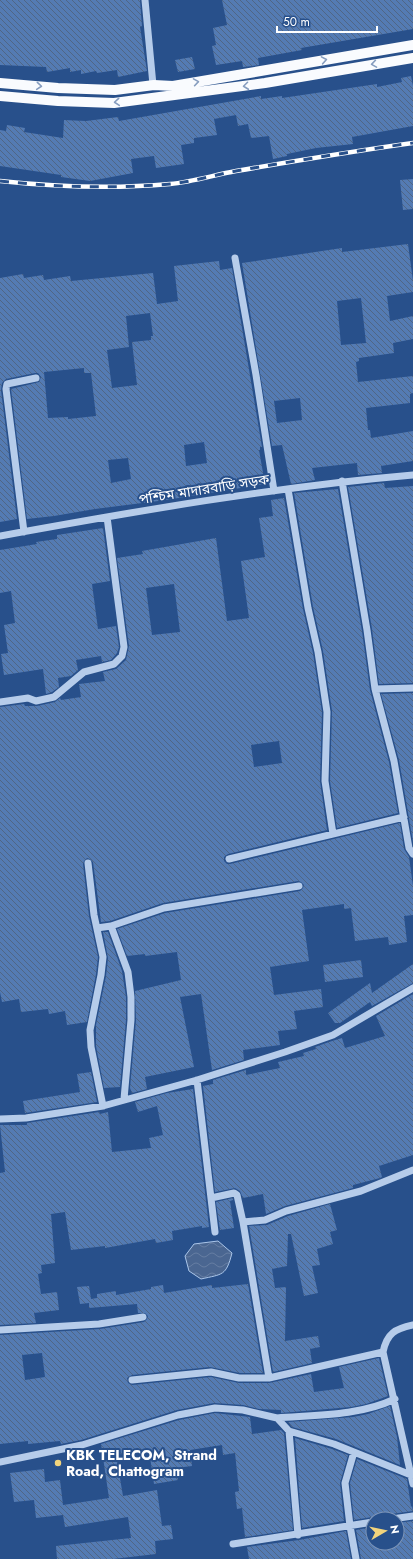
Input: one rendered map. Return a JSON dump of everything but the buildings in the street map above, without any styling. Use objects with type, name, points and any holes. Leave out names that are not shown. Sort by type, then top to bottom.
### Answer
[{"type":"main road","points":[[0,96],[58,101],[114,103],[174,90],[413,45]]},
{"type":"main road","points":[[0,83],[58,88],[115,90],[153,85],[174,90],[265,83],[413,58]]},
{"type":"street","points":[[145,0],[153,85]]},
{"type":"street","points":[[235,258],[256,375],[274,491]]},
{"type":"street","points":[[24,532],[6,389],[7,384],[12,382],[36,378]]},
{"type":"street","name":"পশ্চিম মাদারবাড়ি সড়ক","points":[[0,536],[107,517],[274,491],[342,481],[413,475]]},
{"type":"street","points":[[342,481],[367,630],[375,689],[394,761],[409,848],[413,854]]},
{"type":"street","points":[[288,489],[308,608],[318,652],[327,712],[325,781],[333,834]]},
{"type":"street","points":[[0,702],[28,698],[36,701],[54,697],[84,672],[114,664],[122,656],[124,648],[107,517]]},
{"type":"street","points":[[375,689],[413,688]]},
{"type":"street","points":[[229,859],[404,816]]},
{"type":"street","points":[[88,863],[94,915],[103,957],[90,1030],[103,1106]]},
{"type":"street","points":[[97,928],[111,926],[164,908],[299,886]]},
{"type":"street","points":[[111,926],[128,972],[131,997],[131,1020],[124,1099]]},
{"type":"street","points":[[0,1119],[26,1118],[103,1106],[197,1080],[286,1052],[333,1035],[413,988]]},
{"type":"street","points":[[197,1080],[215,1232]]},
{"type":"street","points":[[243,1222],[265,1220],[286,1211],[361,1191],[413,1170]]},
{"type":"street","points":[[211,1198],[236,1193],[243,1222],[269,1378]]},
{"type":"street","points":[[0,1330],[99,1324],[143,1317]]},
{"type":"street","points":[[413,1325],[397,1329],[385,1342],[383,1352],[395,1399],[413,1484]]},
{"type":"street","points":[[132,1380],[211,1372],[239,1378],[269,1378],[383,1352]]},
{"type":"street","points":[[0,1462],[82,1445],[178,1414],[215,1408],[243,1410],[277,1418],[338,1414],[380,1406],[395,1399]]},
{"type":"street","points":[[277,1418],[289,1431],[334,1444],[411,1475]]},
{"type":"street","points":[[289,1431],[298,1534]]},
{"type":"street","points":[[354,1452],[344,1483],[356,1559]]},
{"type":"street","points":[[232,1544],[365,1523]]},
{"type":"water","points":[[218,1241],[232,1253],[228,1266],[225,1270],[219,1275],[201,1279],[189,1271],[185,1256],[194,1244]]},
{"type":"railway","points":[[0,181],[85,187],[149,186],[186,182],[258,167],[413,143]]},
{"type":"place","name":"KBK TELECOM, Strand Road, Chattogram","points":[[58,1463]]}]
